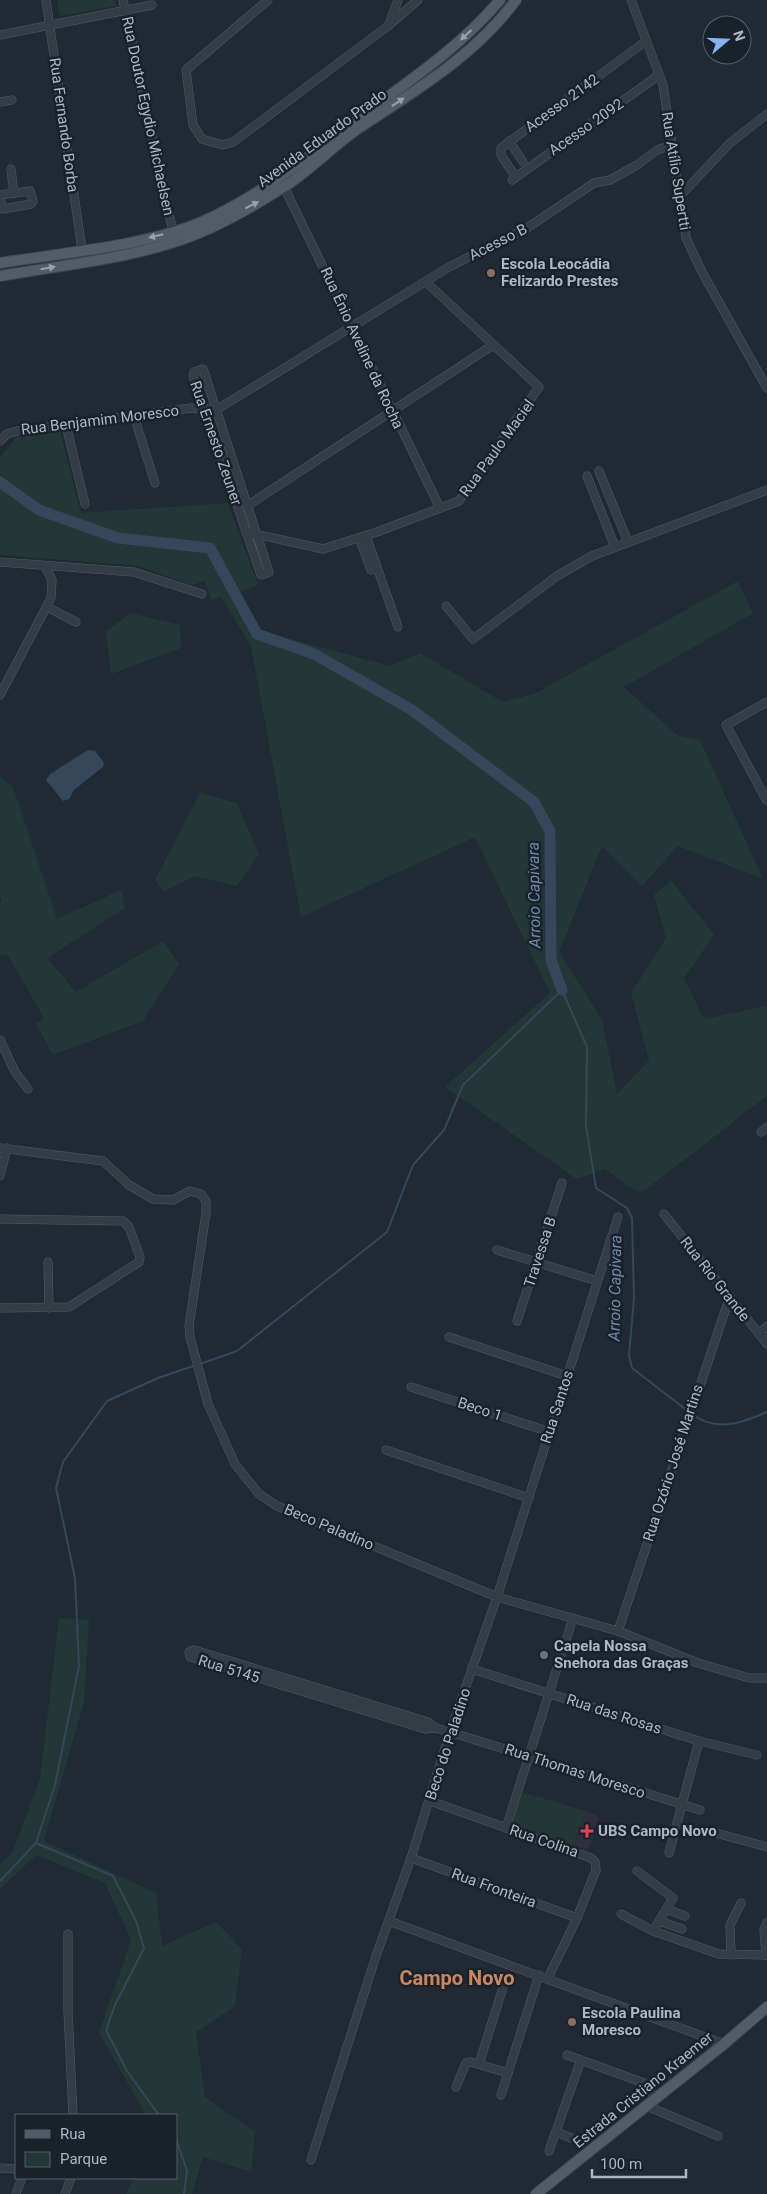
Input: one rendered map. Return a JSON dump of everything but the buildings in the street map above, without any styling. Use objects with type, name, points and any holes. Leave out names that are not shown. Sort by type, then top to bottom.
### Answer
[{"type":"main road","name":"Avenida Eduardo Prado","points":[[0,262],[82,250],[173,232],[204,221],[262,189],[437,60],[482,20],[500,0]]},
{"type":"main road","name":"Avenida Eduardo Prado","points":[[0,276],[136,253],[175,242],[207,228],[284,187],[355,130],[445,70],[492,29],[516,0]]},
{"type":"main road","points":[[482,20],[492,29]]},
{"type":"main road","points":[[437,60],[445,70]]},
{"type":"main road","points":[[284,187],[301,161]]},
{"type":"main road","points":[[279,177],[284,187]]},
{"type":"main road","name":"Estrada Cristiano Kraemer","points":[[536,2194],[724,2044],[767,2007]]},
{"type":"street","name":"Rua Fernando Borba","points":[[46,0],[82,250]]},
{"type":"street","name":"Rua Doutor Egydio Michaelsen","points":[[123,0],[173,232]]},
{"type":"street","points":[[268,0],[186,70],[193,125],[202,139],[223,145],[232,142],[388,26],[418,0]]},
{"type":"street","points":[[388,26],[398,0]]},
{"type":"street","name":"Rua Atílio Supertti","points":[[631,0],[663,85],[686,238],[702,272],[767,387]]},
{"type":"street","points":[[0,34],[152,5]]},
{"type":"street","name":"Acesso 2142","points":[[513,176],[500,151],[509,142],[646,41]]},
{"type":"street","name":"Acesso 2092","points":[[513,176],[659,75]]},
{"type":"street","points":[[0,102],[12,100]]},
{"type":"street","points":[[681,195],[730,143],[767,114]]},
{"type":"street","points":[[509,142],[523,162]]},
{"type":"street","name":"Acesso B","points":[[216,410],[426,282],[527,228],[594,183],[617,177],[657,150],[672,145]]},
{"type":"street","points":[[11,169],[14,193]]},
{"type":"street","name":"Rua Ênio Aveline da Rocha","points":[[284,187],[440,508]]},
{"type":"street","points":[[0,195],[30,191],[33,203],[3,209],[0,200]]},
{"type":"street","points":[[247,506],[492,345],[426,282]]},
{"type":"street","name":"Rua Paulo Maciel","points":[[246,532],[323,549],[362,537],[460,500],[539,388],[492,345]]},
{"type":"street","name":"Rua Ernesto Zeuner","points":[[203,369],[216,410],[269,572],[261,575],[193,374],[203,369]]},
{"type":"street","name":"Rua Benjamim Moresco","points":[[0,441],[11,432],[191,408],[216,410]]},
{"type":"street","points":[[134,416],[155,483]]},
{"type":"street","points":[[66,425],[85,504]]},
{"type":"street","points":[[599,471],[628,542]]},
{"type":"street","points":[[587,476],[615,547]]},
{"type":"street","points":[[446,606],[473,639],[557,576],[592,556],[767,490]]},
{"type":"street","points":[[362,537],[371,570]]},
{"type":"street","points":[[362,537],[398,627]]},
{"type":"street","points":[[0,562],[134,572],[202,594]]},
{"type":"street","points":[[0,695],[51,598],[52,580],[45,566]]},
{"type":"street","points":[[47,607],[76,622]]},
{"type":"street","points":[[767,702],[726,725],[767,802]]},
{"type":"street","points":[[0,1040],[15,1072],[28,1089]]},
{"type":"street","points":[[0,1176],[3,1148]]},
{"type":"street","name":"Beco Paladino","points":[[3,1148],[96,1159],[108,1165],[129,1185],[154,1199],[173,1200],[190,1191],[202,1194],[206,1201],[188,1331],[208,1404],[234,1464],[260,1494],[277,1506],[497,1597]]},
{"type":"street","name":"Travessa B","points":[[517,1321],[562,1183]]},
{"type":"street","name":"Rua Rio Grande","points":[[664,1214],[767,1344]]},
{"type":"street","name":"Rua Santos","points":[[497,1597],[618,1217]]},
{"type":"street","points":[[0,1219],[123,1221],[129,1227],[140,1257],[139,1262],[69,1308],[0,1308]]},
{"type":"street","points":[[498,1250],[597,1282]]},
{"type":"street","points":[[48,1262],[49,1308]]},
{"type":"street","name":"Rua Ozório José Martins","points":[[618,1631],[730,1296]]},
{"type":"street","points":[[759,1334],[767,1326]]},
{"type":"street","points":[[449,1337],[567,1376]]},
{"type":"street","name":"Beco 1","points":[[411,1387],[550,1432]]},
{"type":"street","points":[[386,1450],[529,1498]]},
{"type":"street","points":[[497,1597],[618,1631],[698,1663],[749,1678],[767,1678]]},
{"type":"street","name":"Beco do Paladino","points":[[311,2160],[430,1801],[450,1732],[497,1597]]},
{"type":"street","points":[[506,1828],[573,1618]]},
{"type":"street","name":"Rua 5145","points":[[291,1684],[190,1657],[189,1652],[194,1650],[352,1703],[428,1722],[436,1728],[450,1732]]},
{"type":"street","name":"Rua das Rosas","points":[[472,1669],[699,1741],[757,1755]]},
{"type":"street","name":"Rua Thomas Moresco","points":[[450,1732],[700,1810]]},
{"type":"street","points":[[668,1853],[699,1741]]},
{"type":"street","name":"Rua Colina","points":[[430,1801],[591,1858],[596,1862],[596,1870],[578,1918],[548,1978]]},
{"type":"street","points":[[716,1833],[767,1847]]},
{"type":"street","name":"Rua Fronteira","points":[[411,1858],[578,1918]]},
{"type":"street","points":[[637,1871],[671,1895],[672,1900],[653,1931]]},
{"type":"street","points":[[731,1954],[730,1925],[741,1902]]},
{"type":"street","points":[[666,1909],[685,1916]]},
{"type":"street","points":[[621,1914],[653,1931],[719,1954],[766,1955],[764,1930],[767,1922]]},
{"type":"street","points":[[389,1920],[724,2044]]},
{"type":"street","points":[[659,1921],[682,1929]]},
{"type":"street","points":[[68,1934],[68,2011],[73,2114]]},
{"type":"street","points":[[501,2095],[539,1975]]},
{"type":"street","points":[[479,2064],[505,1981]]},
{"type":"street","points":[[567,2055],[644,2083],[656,2098]]},
{"type":"street","points":[[549,2151],[581,2060]]},
{"type":"street","points":[[456,2086],[466,2063],[479,2064],[508,2073]]},
{"type":"street","points":[[647,2106],[718,2136]]},
{"type":"street","points":[[556,2132],[572,2138]]},
{"type":"street","points":[[0,2168],[15,2169]]},
{"type":"street","points":[[16,2194],[22,2179]]},
{"type":"street","points":[[64,2194],[71,2179]]},
{"type":"shaded area","name":"UBS Campo Novo","points":[[585,1811],[599,1816],[588,1851],[574,1846]]},
{"type":"green space","points":[[57,0],[115,0],[116,6],[60,16]]},
{"type":"green space","points":[[60,431],[81,513],[228,503],[258,585],[237,592],[261,631],[390,666],[420,653],[503,702],[536,693],[738,581],[753,613],[624,687],[677,735],[700,740],[763,879],[678,846],[642,886],[602,846],[559,952],[602,1020],[617,1094],[649,1060],[631,993],[666,939],[654,895],[671,880],[714,935],[684,978],[704,1019],[767,1006],[767,1096],[640,1194],[605,1169],[577,1179],[445,1087],[550,993],[475,837],[301,917],[251,646],[221,597],[211,600],[205,581],[192,585],[138,566],[0,555],[0,458],[16,437]]},
{"type":"green space","points":[[130,613],[180,625],[181,648],[111,674],[106,632]]},
{"type":"green space","points":[[0,776],[13,787],[57,919],[121,890],[125,908],[47,958],[76,992],[163,941],[179,964],[143,1021],[53,1055],[36,1024],[44,1018],[7,954],[0,955],[0,902],[2,901],[0,894]]},
{"type":"green space","points":[[200,793],[237,803],[259,854],[237,886],[195,876],[164,891],[155,880]]},
{"type":"green space","points":[[59,1618],[89,1620],[84,1702],[44,1841],[156,1893],[162,1946],[216,1922],[242,1949],[235,2006],[196,2032],[205,2097],[255,2132],[251,2172],[203,2157],[192,2194],[126,2194],[134,2179],[178,2179],[178,2114],[145,2114],[99,2033],[131,1940],[105,1883],[36,1855],[0,1889],[0,1865],[13,1851],[40,1779]]},
{"type":"green space","points":[[522,1792],[585,1811],[574,1846],[511,1827]]},
{"type":"water","points":[[88,750],[95,751],[103,761],[104,766],[74,790],[69,799],[63,801],[46,780],[50,774]]},
{"type":"waterway","name":"Arroio Capivara","points":[[0,482],[39,510],[118,538],[210,548],[257,634],[314,654],[412,710],[534,802],[550,831],[551,960],[562,990]]},
{"type":"waterway","points":[[200,1364],[237,1351],[387,1232],[413,1165],[444,1130],[463,1085],[562,990],[587,1047],[586,1126],[596,1188],[627,1208],[632,1218],[634,1298],[629,1355],[632,1368],[689,1412]]},
{"type":"waterway","points":[[0,1881],[36,1843],[55,1785],[79,1666],[75,1578],[56,1488],[63,1462],[107,1401],[158,1378],[196,1365]]},
{"type":"waterway","name":"Arroio Capivara","points":[[693,1415],[711,1423],[730,1424],[748,1420],[767,1412]]},
{"type":"waterway","points":[[36,1843],[113,1876],[136,1921],[144,1948],[115,2005],[106,2030],[127,2071],[158,2114]]},
{"type":"waterway","points":[[178,2145],[187,2171],[184,2194]]},
{"type":"place","name":"Escola Leocádia Felizardo Prestes","points":[[491,273]]},
{"type":"place","name":"Capela Nossa Snehora das Graças","points":[[544,1655]]},
{"type":"place","name":"UBS Campo Novo","points":[[587,1831]]},
{"type":"place","name":"Escola Paulina Moresco","points":[[572,2022]]},
{"type":"district","name":"Campo Novo","points":[[457,1978]]}]
